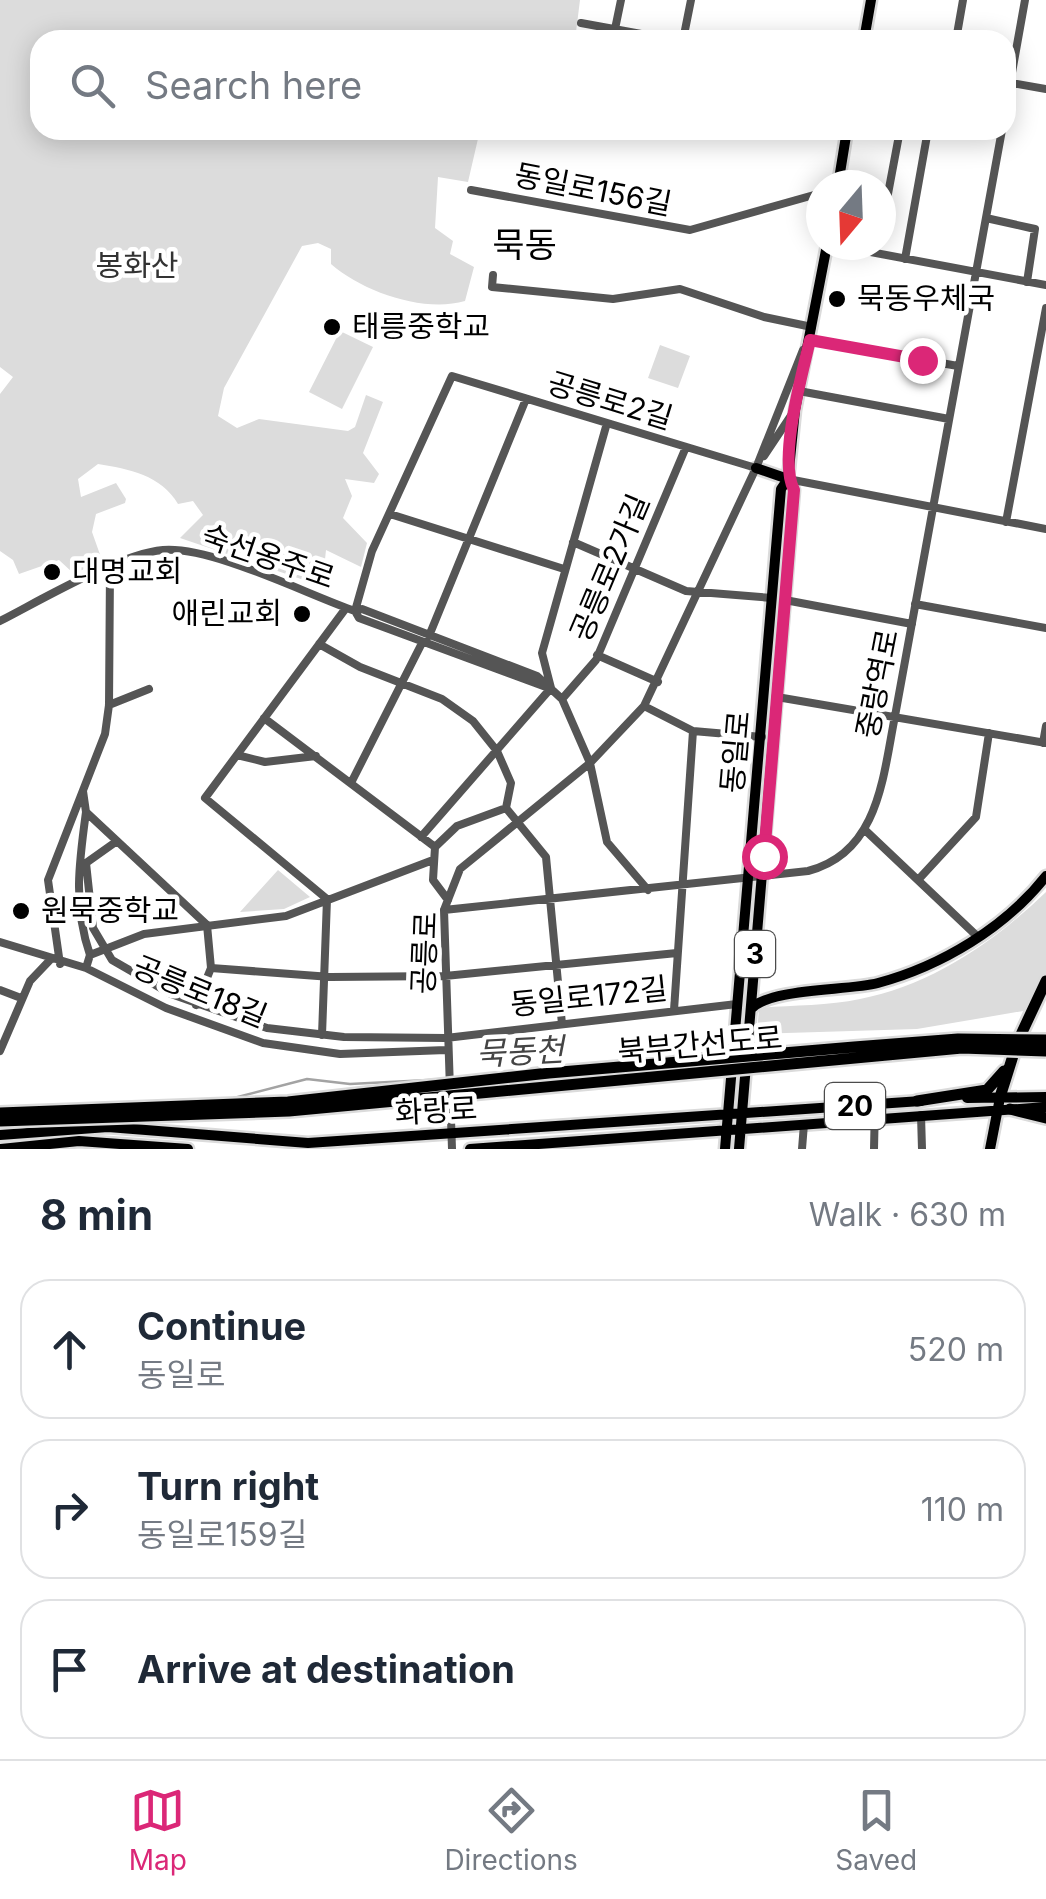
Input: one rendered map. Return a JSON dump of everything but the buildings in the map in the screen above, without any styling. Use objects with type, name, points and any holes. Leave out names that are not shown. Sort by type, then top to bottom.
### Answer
[{"type":"highway","points":[[1046,982],[1009,1064],[1002,1105],[1046,1118]]},
{"type":"highway","name":"북부간선도로","points":[[0,1113],[234,1106],[958,1038],[1046,1040]]},
{"type":"highway","name":"북부간선도로","points":[[0,1121],[215,1116],[962,1048],[1046,1051]]},
{"type":"highway","points":[[917,1101],[987,1090],[1009,1064]]},
{"type":"main road","points":[[866,30],[871,0]]},
{"type":"main road","points":[[841,170],[846,140]]},
{"type":"main road","name":"동일로","points":[[739,1149],[759,836],[773,703],[781,489],[788,478],[798,391],[827,260]]},
{"type":"main road","points":[[756,468],[788,478]]},
{"type":"main road","name":"동일로","points":[[778,599],[794,490],[788,478]]},
{"type":"main road","points":[[779,512],[784,504],[792,514]]},
{"type":"main road","name":"동일로","points":[[767,750],[762,737],[773,703]]},
{"type":"main road","name":"동일로","points":[[725,1149],[737,1004],[756,876]]},
{"type":"main road","points":[[750,1012],[757,1003],[780,996],[876,983],[946,956],[1009,914],[1046,876]]},
{"type":"main road","points":[[752,987],[780,996]]},
{"type":"main road","name":"화랑로","points":[[470,1149],[577,1144],[727,1128],[921,1115],[1046,1097]]},
{"type":"main road","name":"화랑로","points":[[0,1135],[93,1127],[270,1142],[450,1136],[917,1101],[1046,1108]]},
{"type":"main road","points":[[990,1149],[1002,1105]]},
{"type":"main road","points":[[1,1149],[78,1141],[188,1149]]},
{"type":"street","points":[[615,29],[621,0]]},
{"type":"street","points":[[685,30],[691,0]]},
{"type":"street","points":[[958,30],[963,0]]},
{"type":"street","points":[[1016,46],[1026,0]]},
{"type":"street","points":[[581,22],[620,30]]},
{"type":"street","points":[[1016,83],[1046,89]]},
{"type":"street","points":[[892,170],[898,140]]},
{"type":"street","points":[[905,258],[926,140]]},
{"type":"street","name":"중랑역로","points":[[865,830],[876,806],[895,716],[1000,140]]},
{"type":"street","name":"동일로156길","points":[[472,190],[690,230],[806,196]]},
{"type":"street","points":[[986,218],[1035,229],[1027,282]]},
{"type":"street","points":[[896,255],[1046,286]]},
{"type":"street","points":[[494,275],[492,286],[580,298],[613,299],[680,289],[764,317],[813,324]]},
{"type":"street","points":[[1006,522],[1043,345],[1046,308]]},
{"type":"street","name":"공릉로","points":[[450,1136],[444,976],[446,905],[468,860],[590,763],[644,706],[756,468],[813,324]]},
{"type":"street","points":[[810,340],[958,366]]},
{"type":"street","name":"공릉로2길","points":[[390,514],[452,376],[756,468]]},
{"type":"street","points":[[798,391],[949,419]]},
{"type":"street","points":[[352,781],[425,639],[526,399]]},
{"type":"street","name":"공릉로","points":[[756,468],[796,410]]},
{"type":"street","points":[[421,837],[551,688],[542,653],[607,423]]},
{"type":"street","name":"공릉로2가길","points":[[562,699],[597,656],[686,447]]},
{"type":"street","points":[[788,478],[1046,529]]},
{"type":"street","points":[[327,899],[205,798],[350,610],[390,514],[564,569]]},
{"type":"street","points":[[573,542],[699,593],[778,599],[912,624]]},
{"type":"street","name":"숙선옹주로","points":[[0,621],[152,552],[189,552],[551,688],[562,699],[590,763],[607,842],[648,890]]},
{"type":"street","points":[[60,964],[48,880],[105,734],[110,705],[110,569]]},
{"type":"street","points":[[915,604],[1046,628]]},
{"type":"street","points":[[320,644],[442,699],[472,721],[496,751],[511,783],[506,808]]},
{"type":"street","points":[[597,656],[658,682]]},
{"type":"street","points":[[110,705],[149,689]]},
{"type":"street","points":[[773,703],[895,716],[1044,743],[1046,726]]},
{"type":"street","points":[[644,706],[693,730],[762,737]]},
{"type":"street","points":[[264,718],[436,848]]},
{"type":"street","points":[[674,1010],[693,730]]},
{"type":"street","points":[[918,880],[976,817],[989,733]]},
{"type":"street","points":[[236,755],[265,762],[317,756]]},
{"type":"street","points":[[83,791],[86,812],[78,860],[78,920],[90,954],[86,968]]},
{"type":"street","points":[[506,808],[546,856],[562,1024]]},
{"type":"street","points":[[506,808],[457,826],[436,848],[432,860],[434,880],[446,905],[550,900],[822,867],[865,830],[978,937]]},
{"type":"street","points":[[86,812],[207,925],[212,968],[196,1004]]},
{"type":"street","points":[[103,949],[93,928],[86,864],[116,841]]},
{"type":"street","points":[[90,954],[144,934],[286,916],[432,860]]},
{"type":"street","points":[[322,1035],[327,899]]},
{"type":"street","name":"공릉로18길","points":[[0,942],[60,964],[86,968],[166,1008],[264,1043],[340,1054],[446,1052]]},
{"type":"street","name":"동일로172길","points":[[103,949],[126,968],[196,1004],[267,1028],[322,1035],[446,1038],[737,1004]]},
{"type":"street","points":[[212,968],[327,977],[444,976],[677,953]]},
{"type":"street","points":[[0,1051],[30,980],[50,960]]},
{"type":"street","points":[[0,990],[21,998]]},
{"type":"street","points":[[874,1149],[875,1104]]},
{"type":"street","points":[[921,1115],[922,1149]]},
{"type":"street","points":[[802,1149],[804,1123]]},
{"type":"street","points":[[577,1126],[577,1144]]},
{"type":"street","points":[[450,1136],[452,1149]]},
{"type":"green space","name":"봉화산","points":[[0,0],[580,0],[576,30],[30,30],[30,140],[478,140],[468,182],[438,177],[435,228],[453,241],[450,254],[474,267],[465,301],[431,304],[395,298],[344,274],[331,264],[331,249],[318,243],[302,246],[224,388],[218,416],[237,428],[259,419],[348,431],[355,427],[366,395],[383,402],[363,453],[379,474],[374,483],[345,479],[352,496],[343,518],[367,543],[361,567],[326,550],[324,569],[305,574],[304,580],[180,538],[203,515],[193,501],[178,504],[153,480],[98,464],[78,479],[81,497],[116,483],[126,499],[125,503],[96,514],[92,532],[103,563],[73,573],[59,560],[19,574],[13,560],[0,551],[0,394],[13,377],[0,367]]},
{"type":"green space","points":[[340,331],[373,347],[342,409],[309,392]]},
{"type":"green space","points":[[660,345],[690,356],[678,388],[648,378]]},
{"type":"green space","points":[[278,870],[310,897],[284,909],[240,912]]},
{"type":"green space","points":[[1046,892],[1046,980],[1029,1010],[917,1029],[757,1034],[759,1008],[860,999],[937,972],[1005,928]]},
{"type":"waterway","name":"묵동천","points":[[230,1099],[307,1079],[350,1084],[448,1079]]},
{"type":"place","name":"묵동우체국","points":[[837,299]]},
{"type":"place","name":"태릉중학교","points":[[332,327]]},
{"type":"place","name":"대명교회","points":[[52,572]]},
{"type":"place","name":"애린교회","points":[[302,614]]},
{"type":"place","name":"원묵중학교","points":[[21,911]]},
{"type":"district","name":"묵동","points":[[525,245]]},
{"type":"route","points":[[764,856],[794,490],[788,478],[798,391],[810,340],[922,360]]}]
